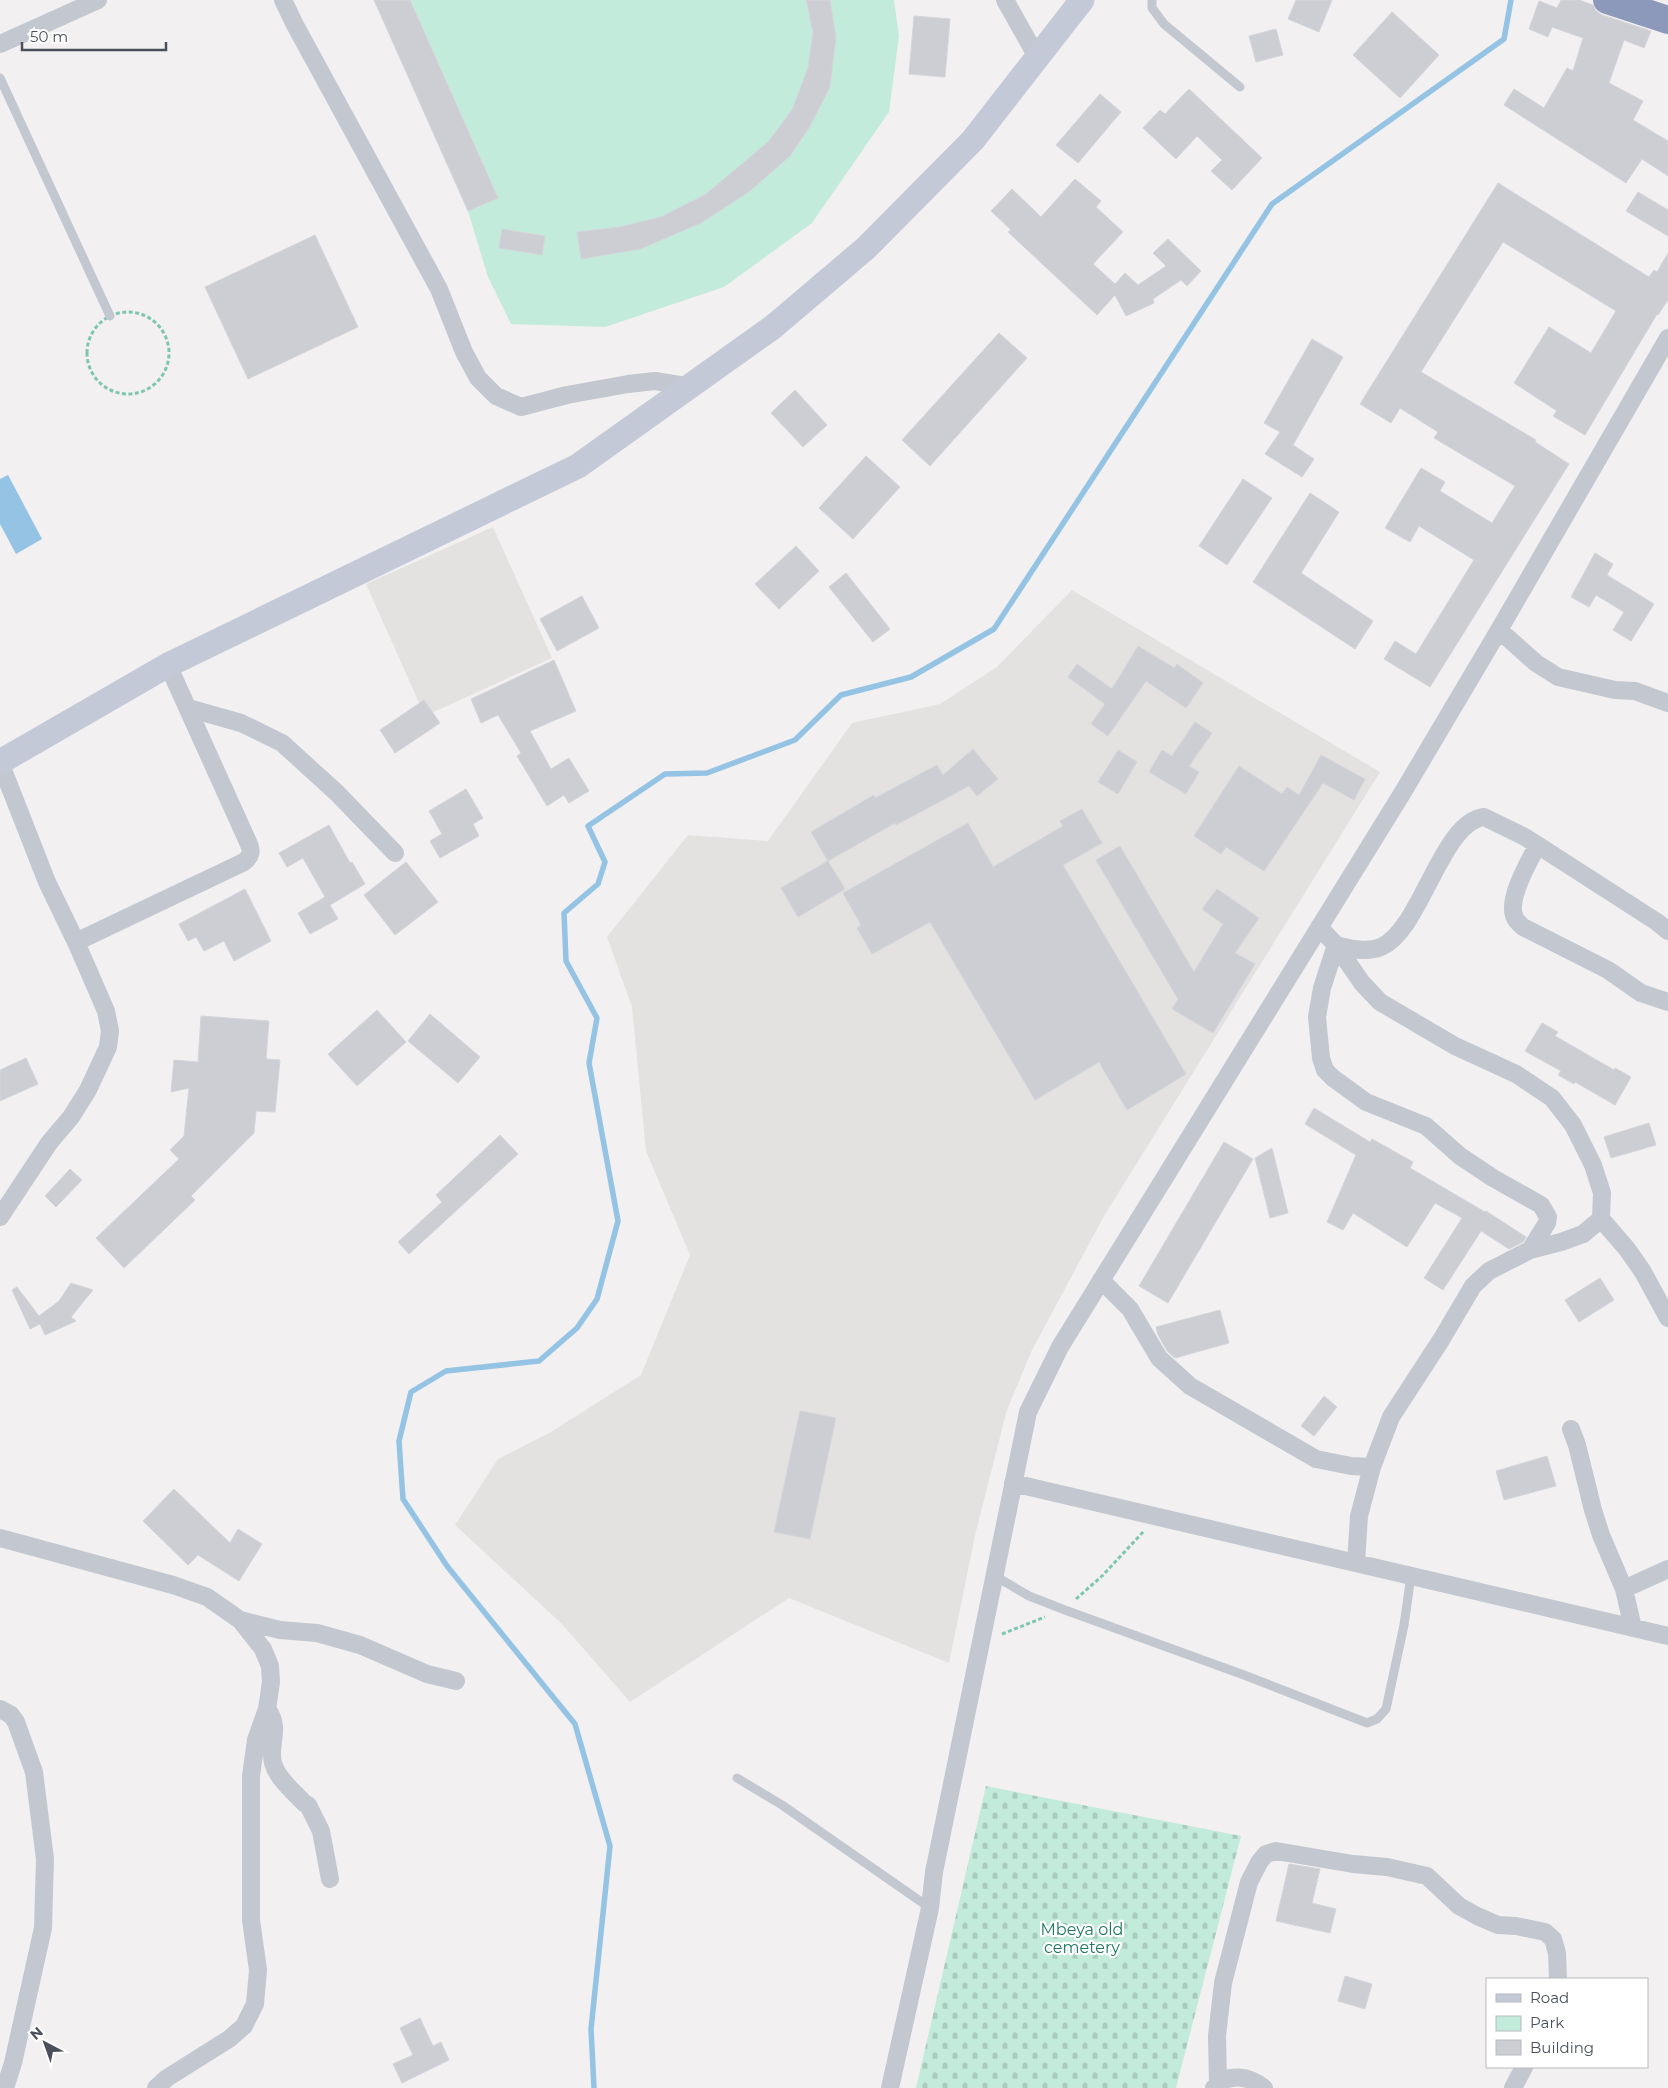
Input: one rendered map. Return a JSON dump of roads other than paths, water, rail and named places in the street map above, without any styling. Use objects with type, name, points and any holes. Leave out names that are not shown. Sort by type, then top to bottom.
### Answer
[{"type":"highway","points":[[1608,0],[1668,20]]},
{"type":"street","points":[[0,44],[98,0]]},
{"type":"street","points":[[283,0],[439,289],[464,352],[478,378],[496,396],[521,406],[567,395],[628,384],[655,382],[691,387]]},
{"type":"street","points":[[1005,0],[1037,56]]},
{"type":"street","points":[[0,1218],[49,1143],[71,1117],[88,1090],[108,1047],[110,1031],[106,1011],[47,882],[0,762],[168,665],[578,466],[691,387],[773,327],[866,248],[973,140],[1082,0]]},
{"type":"street","points":[[890,2088],[930,1908],[934,1872],[1028,1412],[1060,1348],[1499,630],[1668,338]]},
{"type":"street","points":[[1499,630],[1536,663],[1558,677],[1615,690],[1635,691],[1668,703]]},
{"type":"street","points":[[76,942],[244,862],[250,856],[251,851],[248,842],[168,665]]},
{"type":"street","points":[[188,708],[241,723],[282,743],[337,793],[395,853]]},
{"type":"street","points":[[1336,945],[1370,950],[1389,943],[1407,923],[1423,891],[1454,840],[1460,832],[1478,818],[1492,820],[1526,837],[1668,931]]},
{"type":"street","points":[[1537,846],[1518,886],[1513,908],[1515,918],[1523,927],[1608,970],[1642,993],[1668,1002]]},
{"type":"street","points":[[1319,927],[1336,945],[1362,983],[1380,1002],[1455,1046],[1516,1074],[1552,1098],[1573,1125],[1594,1166],[1602,1193],[1601,1219],[1627,1249],[1643,1272],[1668,1318]]},
{"type":"street","points":[[1336,945],[1322,988],[1317,1017],[1321,1058],[1326,1070],[1333,1078],[1366,1102],[1426,1126],[1460,1156],[1493,1178],[1541,1205],[1548,1217],[1547,1223],[1530,1250]]},
{"type":"street","points":[[1356,1563],[1359,1516],[1372,1467],[1391,1416],[1441,1340],[1473,1286],[1489,1271],[1530,1250],[1583,1234],[1601,1219]]},
{"type":"street","points":[[1101,1280],[1130,1310],[1159,1358],[1190,1386],[1316,1459],[1351,1466],[1372,1467]]},
{"type":"street","points":[[1571,1429],[1601,1535],[1624,1589],[1633,1628]]},
{"type":"street","points":[[1012,1483],[1668,1636]]},
{"type":"street","points":[[0,1538],[173,1585],[207,1597],[240,1620],[263,1649],[270,1666],[271,1682],[268,1709],[256,1740],[251,1776],[251,1920],[258,1970],[255,2004],[244,2026],[229,2040],[167,2078],[156,2088]]},
{"type":"street","points":[[1624,1589],[1668,1569]]},
{"type":"street","points":[[240,1620],[280,1630],[317,1633],[360,1645],[427,1674],[456,1681]]},
{"type":"street","points":[[0,1709],[11,1715],[16,1722],[34,1772],[45,1859],[44,1928],[13,2063],[5,2088]]},
{"type":"street","points":[[268,1709],[275,1723],[273,1762],[279,1775],[308,1805],[321,1831],[330,1879]]},
{"type":"street","points":[[1264,2088],[1255,2081],[1244,2077],[1232,2078],[1216,2086],[1217,2036],[1223,1983],[1248,1882],[1266,1854],[1276,1851],[1353,1864],[1386,1867],[1427,1876],[1459,1906],[1477,1916],[1498,1925],[1516,1926],[1545,1932],[1553,1939],[1557,1953],[1558,1978]]},
{"type":"street","points":[[1513,2088],[1523,2068]]},
{"type":"lane","points":[[1152,0],[1152,8],[1164,24],[1240,87]]},
{"type":"lane","points":[[0,78],[110,316]]},
{"type":"lane","points":[[995,1576],[1029,1596],[1244,1675],[1367,1723],[1377,1720],[1386,1709],[1404,1625],[1411,1576]]},
{"type":"lane","points":[[737,1778],[782,1805],[930,1908]]},
{"type":"water","points":[[8,475],[42,539],[16,554],[0,524],[0,479]]},
{"type":"waterway","points":[[594,2088],[591,2029],[610,1846],[575,1724],[447,1566],[403,1499],[399,1441],[411,1392],[446,1371],[539,1361],[577,1328],[597,1299],[618,1221],[589,1063],[597,1018],[566,961],[564,913],[598,884],[605,862],[588,826],[665,774],[707,773],[795,740],[841,695],[911,677],[994,629],[1272,204],[1504,39],[1511,0]]},
{"type":"park label","name":"Mbeya old cemetery","points":[[1082,1938]]}]
